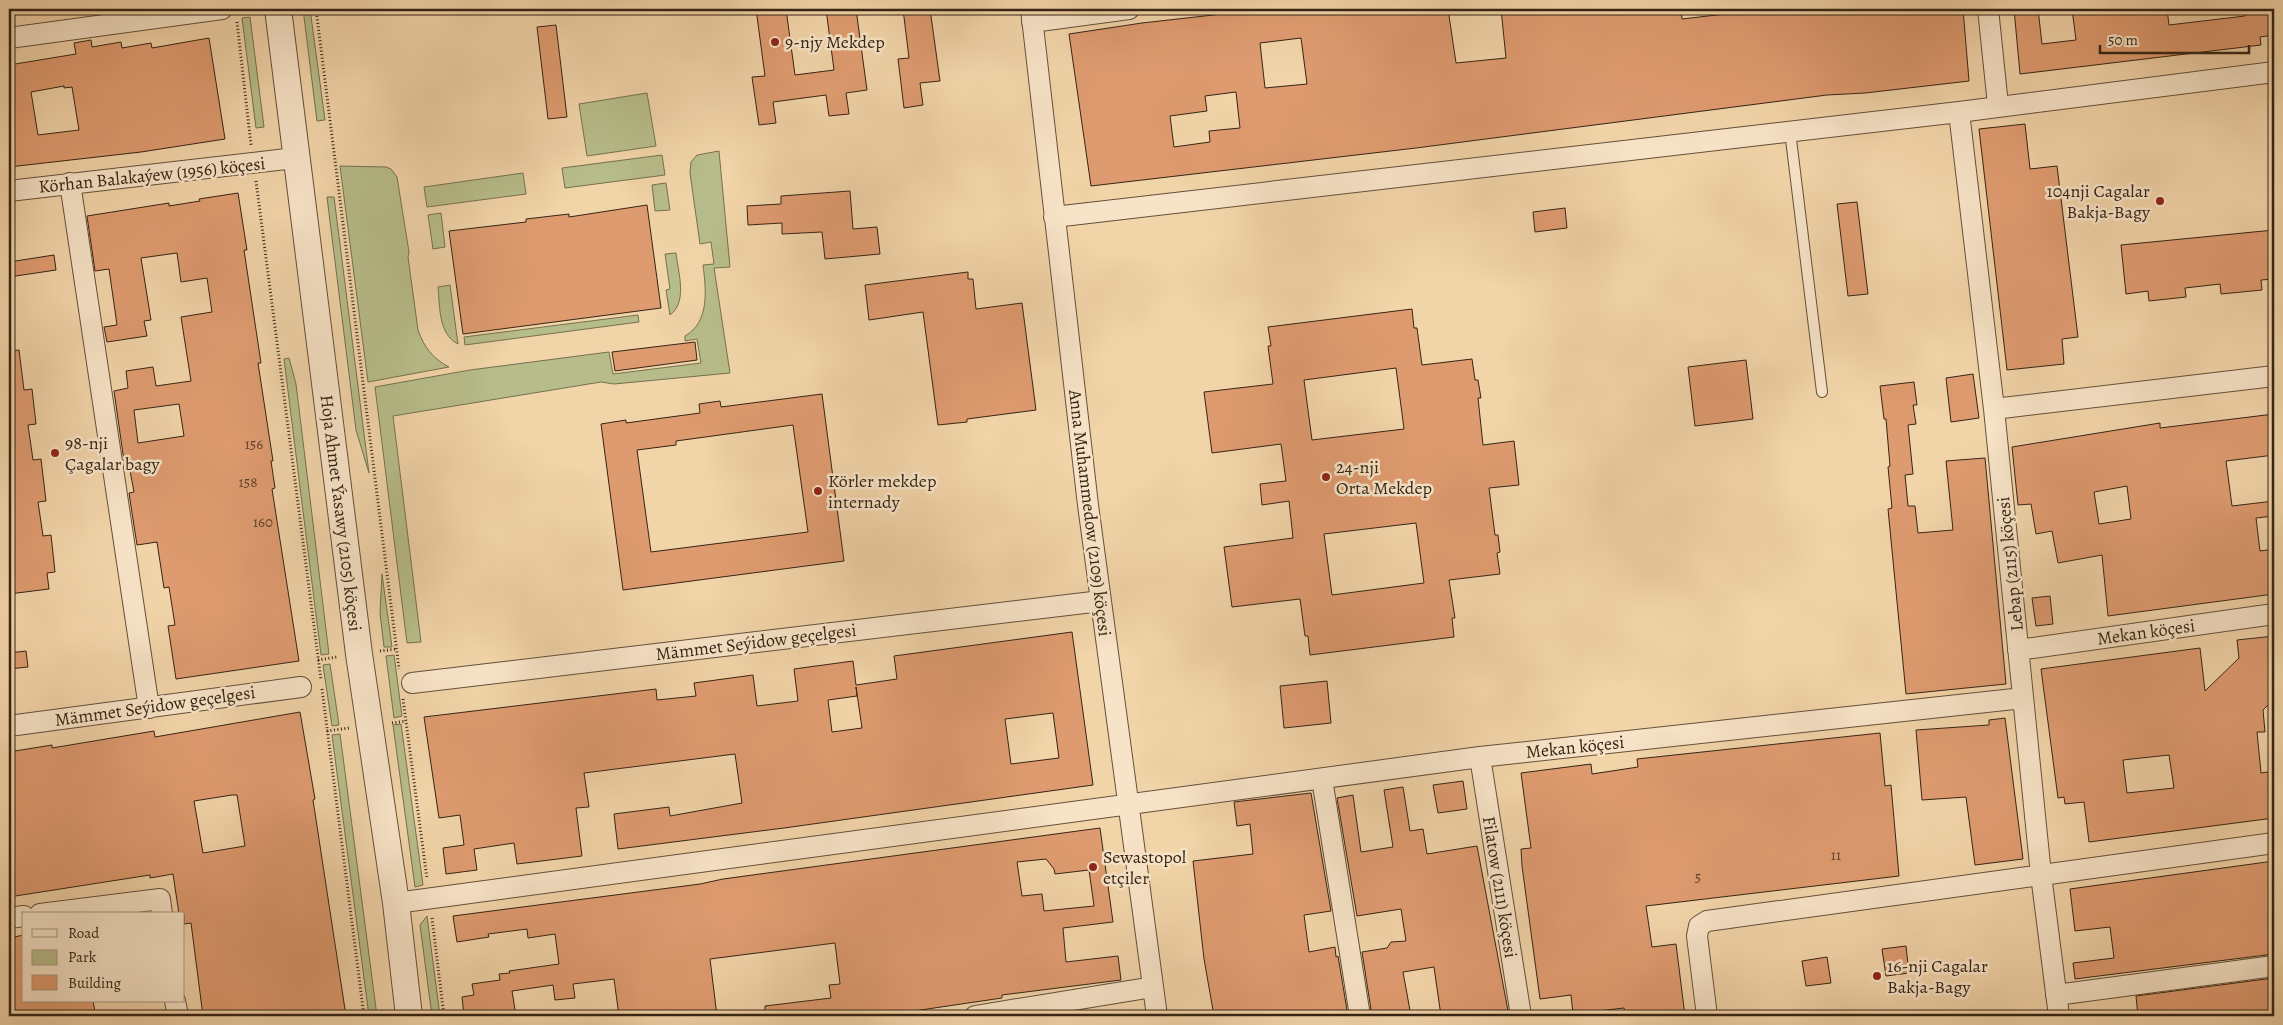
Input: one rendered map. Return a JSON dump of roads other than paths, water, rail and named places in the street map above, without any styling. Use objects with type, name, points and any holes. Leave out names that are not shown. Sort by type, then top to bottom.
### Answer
[{"type":"street","name":"Hoja Ahmet Ýasawy (2105) köçesi","points":[[278,9],[295,158],[362,672],[396,903],[409,1016]]},
{"type":"street","points":[[1032,15],[1129,9]]},
{"type":"street","points":[[1988,9],[1998,105]]},
{"type":"street","points":[[9,38],[229,14]]},
{"type":"street","name":"Anna Muhammedow (2109) köçesi","points":[[1032,15],[1100,601],[1157,1016]]},
{"type":"street","points":[[1054,216],[1959,112],[1998,105],[2274,72]]},
{"type":"street","name":"Lebap (2115) köçesi","points":[[1959,112],[1994,409],[2040,875],[2059,1016]]},
{"type":"street","name":"Körhan Balakaýew (1956) köçesi","points":[[9,191],[295,158]]},
{"type":"street","points":[[70,183],[149,708]]},
{"type":"street","points":[[1994,409],[2274,376]]},
{"type":"street","name":"Mämmet Seýidow geçelgesi","points":[[405,684],[1100,601]]},
{"type":"street","name":"Mekan köçesi","points":[[2018,650],[2274,614]]},
{"type":"street","name":"Mämmet Seýidow geçelgesi","points":[[9,726],[301,686]]},
{"type":"street","name":"Mekan köçesi","points":[[396,903],[1480,757],[2023,698]]},
{"type":"street","name":"Filatow (2111) köçesi","points":[[1480,757],[1521,1016]]},
{"type":"street","points":[[1322,779],[1360,1016]]},
{"type":"street","points":[[1707,1016],[1697,936],[1699,926],[1707,921],[2274,843]]},
{"type":"street","points":[[56,912],[160,899],[162,912]]},
{"type":"street","points":[[9,918],[22,916]]},
{"type":"street","points":[[2056,995],[2274,966]]},
{"type":"street","points":[[975,1016],[1153,987]]},
{"type":"street","points":[[175,1002],[178,1016]]},
{"type":"lane","points":[[1790,131],[1822,392]]},
{"type":"place","name":"9-njy Mekdep","points":[[775,42]]},
{"type":"place","name":"104nji Cagalar Bakja-Bagy","points":[[2160,201]]},
{"type":"place","name":"98-nji Çagalar bagy","points":[[55,453]]},
{"type":"place","name":"24-nji Orta Mekdep","points":[[1326,477]]},
{"type":"place","name":"Körler mekdep internady","points":[[818,491]]},
{"type":"place","name":"Sewastopol etçiler","points":[[1093,867]]},
{"type":"place","name":"16-nji Cagalar Bakja-Bagy","points":[[1877,976]]}]
